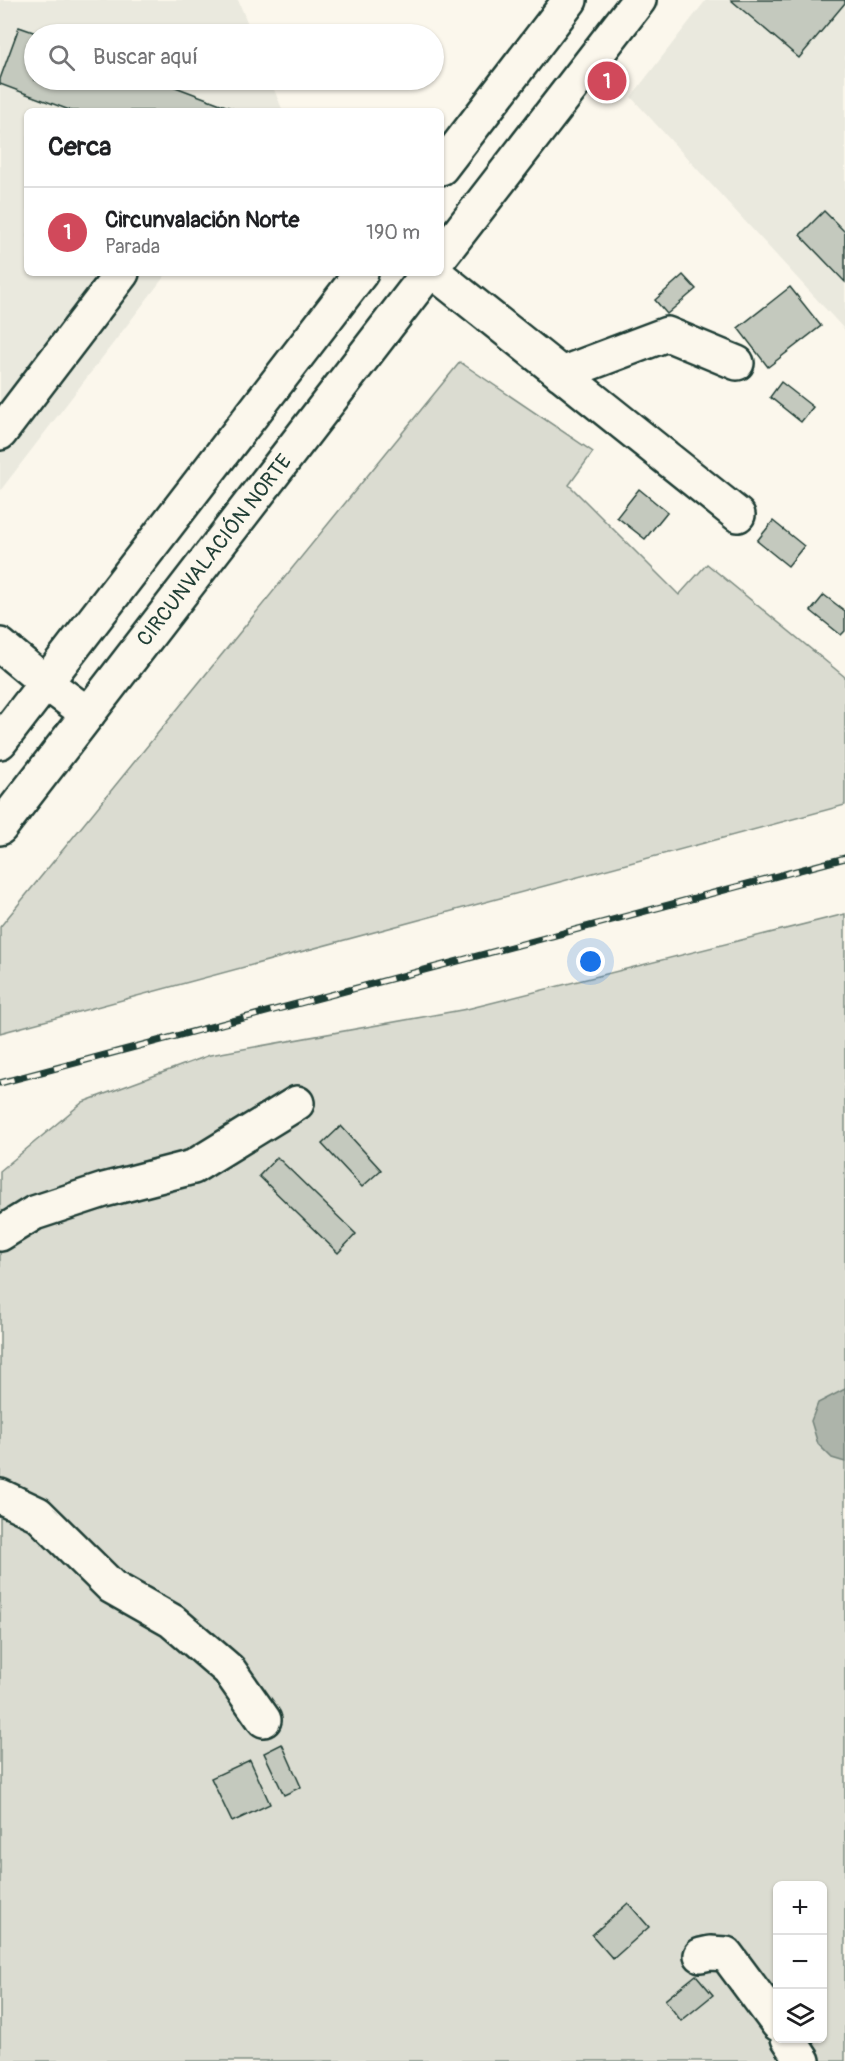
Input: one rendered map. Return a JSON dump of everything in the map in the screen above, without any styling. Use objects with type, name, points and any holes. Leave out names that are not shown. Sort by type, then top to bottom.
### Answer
[{"type":"main road","points":[[444,164],[569,0]]},
{"type":"main road","points":[[444,252],[639,0]]},
{"type":"main road","points":[[0,433],[120,276]]},
{"type":"main road","points":[[0,742],[359,276]]},
{"type":"main road","name":"CIRCUNVALACIÓN NORTE","points":[[0,828],[426,276]]},
{"type":"main road","points":[[439,276],[738,515]]},
{"type":"main road","points":[[561,374],[667,334],[737,363]]},
{"type":"main road","points":[[0,645],[88,714]]},
{"type":"main road","points":[[0,1234],[34,1213],[104,1190],[193,1167],[297,1103]]},
{"type":"main road","points":[[0,1496],[38,1514],[112,1587],[172,1621],[229,1670],[264,1720]]},
{"type":"main road","points":[[701,1955],[726,1954],[773,2019]]},
{"type":"main road","points":[[791,2043],[803,2061]]},
{"type":"shaded area","points":[[0,0],[238,0],[248,24],[24,24],[24,90],[274,90],[282,108],[24,108],[24,276],[165,276],[0,491]]},
{"type":"shaded area","points":[[706,0],[845,0],[845,330],[631,97]]},
{"type":"shaded area","points":[[460,362],[593,452],[569,485],[679,595],[707,564],[845,677],[845,805],[0,1033],[0,927]]},
{"type":"shaded area","points":[[845,914],[845,2061],[0,2061],[0,1171],[83,1102],[210,1055],[467,1009]]},
{"type":"shaded area","points":[[845,1389],[845,1462],[832,1458],[818,1444],[811,1421],[818,1403]]},
{"type":"building","points":[[731,0],[845,0],[845,3],[799,58]]},
{"type":"building","points":[[19,27],[24,29],[24,90],[183,90],[231,108],[64,108],[0,84]]},
{"type":"building","points":[[824,211],[845,232],[845,282],[800,235]]},
{"type":"building","points":[[683,275],[696,289],[667,314],[655,300]]},
{"type":"building","points":[[790,287],[821,326],[768,367],[738,328]]},
{"type":"building","points":[[781,382],[813,407],[801,422],[770,397]]},
{"type":"building","points":[[639,489],[667,512],[645,539],[617,517]]},
{"type":"building","points":[[773,521],[804,546],[788,566],[757,541]]},
{"type":"building","points":[[824,595],[845,611],[845,631],[841,635],[811,611]]},
{"type":"building","points":[[341,1126],[381,1170],[362,1187],[322,1144]]},
{"type":"building","points":[[277,1157],[356,1234],[338,1253],[259,1176]]},
{"type":"building","points":[[282,1744],[301,1787],[284,1795],[264,1753]]},
{"type":"building","points":[[250,1760],[270,1804],[232,1822],[211,1778]]},
{"type":"building","points":[[628,1903],[649,1927],[613,1959],[592,1935]]},
{"type":"building","points":[[696,1975],[713,1995],[681,2021],[665,2000]]},
{"type":"railway","points":[[0,1083],[845,858]]},
{"type":"place","name":"Circunvalación Norte","points":[[607,81]]}]
